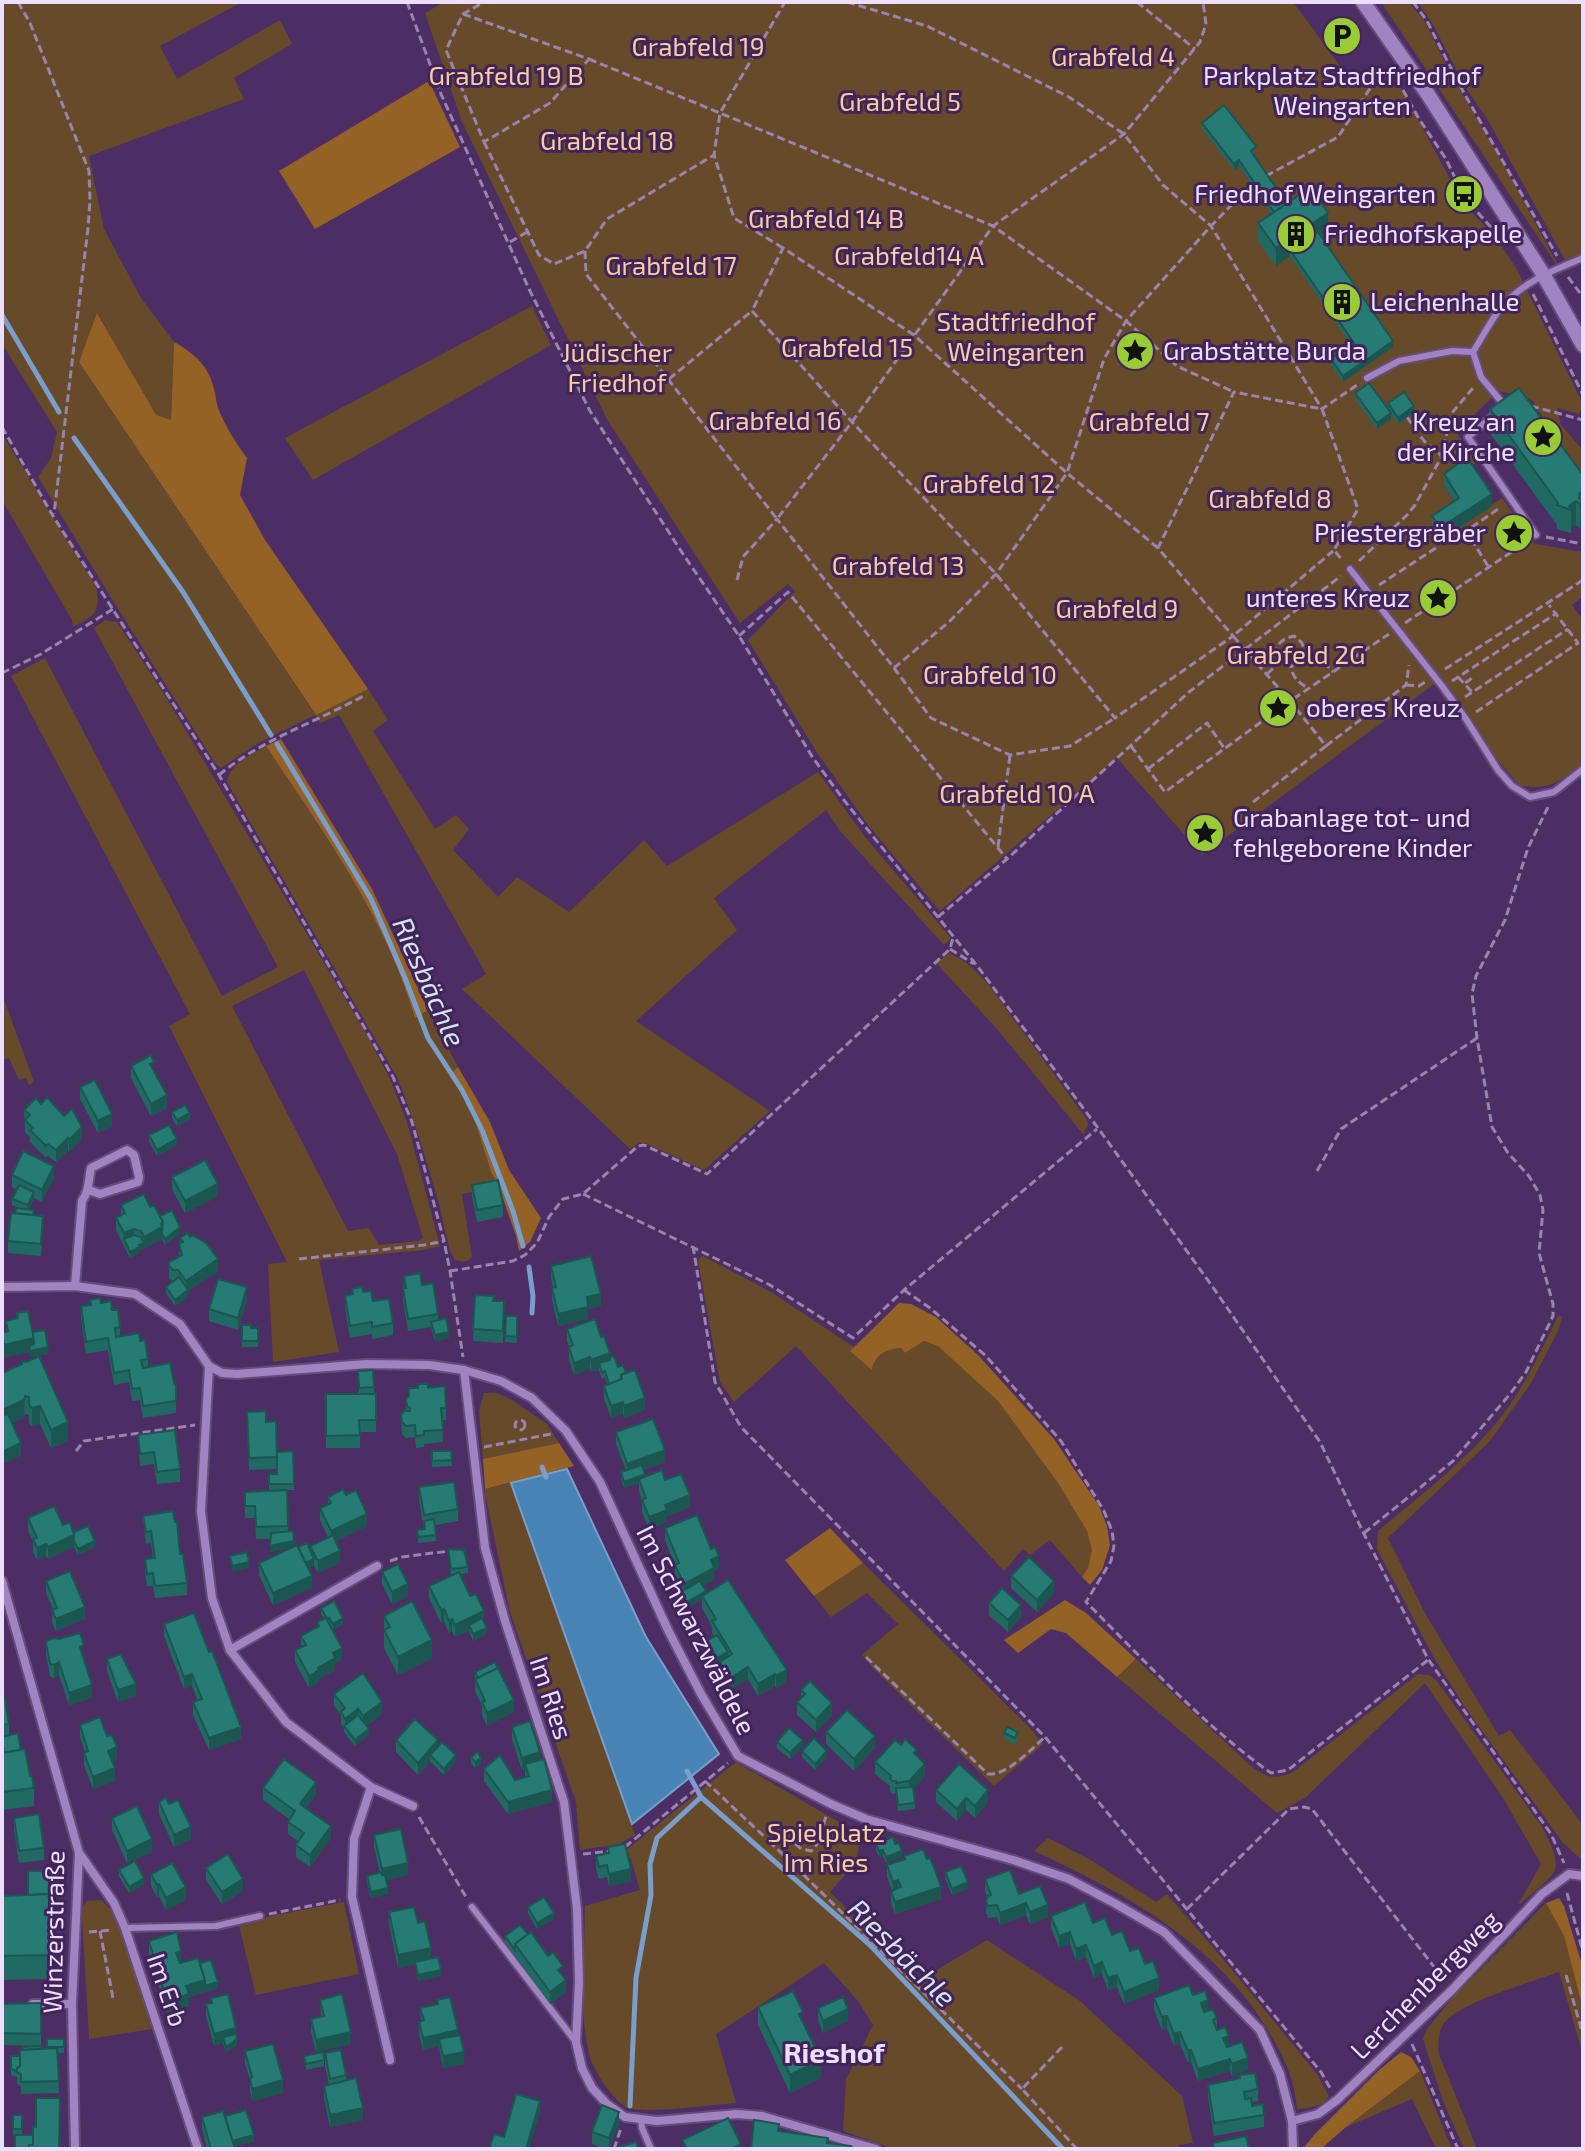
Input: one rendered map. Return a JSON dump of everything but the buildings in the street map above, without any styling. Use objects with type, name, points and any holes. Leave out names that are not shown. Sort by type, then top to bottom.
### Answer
[{"type":"street","points":[[1363,2],[1427,93],[1543,274],[1583,345]]},
{"type":"street","points":[[75,1286],[82,1201],[89,1190],[91,1168],[127,1150],[134,1155],[138,1182],[100,1194],[89,1190]]},
{"type":"street","points":[[2,1287],[75,1286],[135,1294],[180,1324],[209,1366],[201,1511],[212,1598],[230,1650],[286,1722],[371,1787],[413,1806]]},
{"type":"street","name":"Im Schwarzwäldele","points":[[209,1366],[222,1373],[237,1374],[367,1364],[429,1365],[464,1370],[501,1381],[532,1398],[566,1431],[600,1482],[668,1630],[738,1756],[866,1819],[1069,1879],[1164,1932],[1260,2030],[1280,2074],[1292,2121],[1293,2149]]},
{"type":"street","name":"Im Ries","points":[[464,1370],[485,1548],[505,1621],[564,1802],[577,1909],[579,1982],[576,2042],[582,2068],[592,2088],[625,2117]]},
{"type":"street","points":[[230,1650],[377,1566]]},
{"type":"street","name":"Winzerstraße","points":[[2,1581],[79,1853],[72,2004],[75,2149]]},
{"type":"street","points":[[371,1787],[354,1839],[352,1897],[390,2060]]},
{"type":"street","name":"Im Erb","points":[[79,1853],[114,1903],[120,1929],[198,2149]]},
{"type":"street","points":[[1569,1874],[1583,1876]]},
{"type":"street","name":"Lerchenbergweg","points":[[1292,2121],[1318,2114],[1337,2100],[1452,1990],[1542,1894],[1569,1874]]},
{"type":"street","points":[[16,2004],[72,2004]]},
{"type":"street","points":[[625,2117],[657,2121],[737,2114],[762,2116],[876,2149]]},
{"type":"lane","points":[[1536,535],[1468,437],[1504,405],[1481,377],[1473,352],[1499,310],[1528,283],[1583,258]]},
{"type":"lane","points":[[1367,378],[1399,361],[1452,351],[1473,352]]},
{"type":"lane","points":[[1350,569],[1435,676],[1512,786],[1530,797],[1554,792],[1583,769]]},
{"type":"lane","name":"Im Ries","points":[[472,1907],[576,2042]]},
{"type":"lane","points":[[120,1929],[216,1926],[260,1916]]},
{"type":"lane","points":[[641,2119],[651,2149]]},
{"type":"path","points":[[18,2],[30,23],[89,171],[88,228],[53,516]]},
{"type":"path","points":[[407,2],[441,94],[590,411],[739,636],[813,758],[978,967],[1098,1128],[1320,1442],[1428,1659],[1551,1834],[1569,1874],[1567,1892],[1583,1952]]},
{"type":"path","points":[[484,2],[463,14],[446,50],[484,142],[539,255],[554,264],[585,251],[607,219],[714,155]]},
{"type":"path","points":[[785,2],[720,113],[714,155],[734,218],[914,335],[1067,473],[1158,548],[1326,746]]},
{"type":"path","points":[[585,251],[586,274],[931,718],[1010,755],[1070,746],[1115,718],[1233,636],[1334,550],[1358,509],[1322,409],[1211,226],[1163,185],[1124,134],[1069,97],[927,26],[847,2]]},
{"type":"path","points":[[1137,2],[1195,49]]},
{"type":"path","points":[[737,580],[743,557],[777,519],[852,422],[993,226],[1124,134],[1195,49],[1206,24],[1203,2]]},
{"type":"path","points":[[1413,2],[1427,21],[1460,86],[1572,283],[1583,297]]},
{"type":"path","points":[[463,14],[589,59],[993,226],[1126,321],[1177,366],[1234,392],[1322,409],[1367,378]]},
{"type":"path","points":[[484,142],[550,103],[589,59]]},
{"type":"path","points":[[1264,177],[1338,137],[1375,81]]},
{"type":"path","points":[[1400,85],[1470,204],[1499,237]]},
{"type":"path","points":[[894,668],[950,621],[996,574],[1067,473],[1104,359],[1126,321],[1252,184]]},
{"type":"path","points":[[509,243],[527,232]]},
{"type":"path","points":[[669,379],[752,311],[783,248]]},
{"type":"path","points":[[1528,283],[1583,395]]},
{"type":"path","points":[[752,311],[996,574],[1115,718]]},
{"type":"path","points":[[938,917],[1007,859],[1189,692],[1350,569],[1407,515],[1442,456],[1451,414],[1481,377]]},
{"type":"path","points":[[1158,548],[1234,392]]},
{"type":"path","points":[[1535,417],[1527,405],[1583,420]]},
{"type":"path","points":[[1407,417],[1424,441],[1442,456]]},
{"type":"path","points":[[2,427],[53,516],[219,775],[393,1077],[412,1122],[444,1241],[464,1370]]},
{"type":"path","points":[[1442,456],[1468,437]]},
{"type":"path","points":[[1488,567],[1466,531],[1511,501]]},
{"type":"path","points":[[1131,746],[1165,792],[1308,688],[1536,535],[1583,544]]},
{"type":"path","points":[[1369,591],[1436,548]]},
{"type":"path","points":[[1334,550],[1350,569]]},
{"type":"path","points":[[1435,676],[1583,580]]},
{"type":"path","points":[[739,636],[788,592],[1007,859]]},
{"type":"path","points":[[1466,719],[1578,643],[1548,604]]},
{"type":"path","points":[[2,673],[41,654],[113,609]]},
{"type":"path","points":[[1442,686],[1557,613]]},
{"type":"path","points":[[1455,704],[1568,629]]},
{"type":"path","points":[[1279,663],[1277,647],[1284,638],[1294,636],[1302,643],[1305,654]]},
{"type":"path","points":[[1305,654],[1325,663],[1333,672]]},
{"type":"path","points":[[1291,667],[1305,654]]},
{"type":"path","points":[[1267,674],[1279,663]]},
{"type":"path","points":[[1279,663],[1291,667]]},
{"type":"path","points":[[1406,685],[1409,665]]},
{"type":"path","points":[[1291,667],[1299,683],[1308,688]]},
{"type":"path","points":[[1458,677],[1472,692]]},
{"type":"path","points":[[1465,683],[1474,677]]},
{"type":"path","points":[[1253,802],[1406,685],[1419,686]]},
{"type":"path","points":[[219,775],[263,745],[365,695]]},
{"type":"path","points":[[1148,769],[1207,723],[1224,748]]},
{"type":"path","points":[[998,847],[1010,755]]},
{"type":"path","points":[[1364,1534],[1463,1450],[1526,1372],[1553,1316],[1553,1304],[1539,1253],[1543,1210],[1540,1195],[1492,1127],[1472,994],[1476,976],[1505,920],[1528,848],[1554,792]]},
{"type":"path","points":[[450,1271],[513,1261],[525,1255],[537,1243],[549,1217],[563,1199],[583,1194],[638,1146],[644,1145],[707,1174],[950,949],[954,937]]},
{"type":"path","points":[[950,949],[978,967]]},
{"type":"path","points":[[1317,1171],[1341,1129],[1477,1038]]},
{"type":"path","points":[[583,1194],[770,1285],[853,1338],[904,1290],[1098,1128]]},
{"type":"path","points":[[299,1259],[444,1241]]},
{"type":"path","points":[[693,1246],[715,1382],[741,1427],[1045,1737],[1321,2072],[1337,2100]]},
{"type":"path","points":[[904,1290],[986,1356],[1061,1441],[1104,1511],[1114,1546],[1111,1561],[1086,1602],[1196,1712],[1271,1773],[1288,1770],[1428,1659]]},
{"type":"path","points":[[76,1451],[84,1441],[207,1423]]},
{"type":"path","points":[[521,1430],[522,1440]]},
{"type":"path","points":[[473,1449],[566,1431]]},
{"type":"path","points":[[377,1566],[402,1557],[485,1548]]},
{"type":"path","points":[[866,1657],[988,1774],[995,1775],[1006,1770],[1045,1737]]},
{"type":"path","points":[[570,1856],[621,1850],[738,1756]]},
{"type":"path","points":[[705,1781],[1022,2089],[1077,2149]]},
{"type":"path","points":[[769,1841],[783,1833],[800,1848],[811,1851],[819,1844],[822,1825],[831,1804]]},
{"type":"path","points":[[413,1806],[472,1907]]},
{"type":"path","points":[[1187,1909],[1289,1809],[1312,1809],[1452,1990]]},
{"type":"path","points":[[260,1916],[352,1897]]},
{"type":"path","points":[[82,1933],[120,1929]]},
{"type":"path","points":[[100,1931],[113,1998]]},
{"type":"path","points":[[1566,1975],[1583,2035]]},
{"type":"path","points":[[1407,2033],[1458,2149]]},
{"type":"path","points":[[1022,2089],[1062,2047]]},
{"type":"path","points":[[614,2149],[625,2117]]},
{"type":"green space","points":[[2,2],[242,2],[160,46],[177,79],[280,20],[292,44],[234,78],[244,99],[89,156],[104,229],[141,298],[174,342],[171,420],[155,415],[98,314],[79,362],[315,714],[368,689],[388,720],[373,731],[435,829],[456,815],[469,829],[453,850],[498,897],[517,877],[569,912],[644,840],[667,866],[818,772],[865,837],[951,938],[944,945],[841,832],[826,810],[714,898],[737,930],[636,1021],[770,1111],[704,1170],[645,1143],[630,1149],[462,989],[486,974],[339,715],[320,723],[315,715],[258,743],[221,768],[215,763],[38,477],[51,458],[57,432],[2,344]]},
{"type":"green space","name":"Stadtfriedhof Weingarten","points":[[444,2],[1293,2],[1343,70],[1375,86],[1400,87],[1454,186],[1516,268],[1580,398],[1583,406],[1579,414],[1557,408],[1561,425],[1583,448],[1583,481],[1531,399],[1499,391],[1456,432],[1476,462],[1444,486],[1459,510],[1432,528],[1441,540],[1502,498],[1535,544],[1583,552],[1583,596],[1572,605],[1583,620],[1583,763],[1546,786],[1519,785],[1492,753],[1441,679],[1202,855],[1117,758],[940,911],[868,825],[816,751],[748,640],[795,591],[788,584],[740,623],[608,421],[462,122],[425,13]]},
{"type":"green space","points":[[1381,2],[1409,2],[1425,22],[1556,264]]},
{"type":"green space","points":[[1417,2],[1583,2],[1583,254],[1565,260],[1489,122]]},
{"type":"green space","points":[[532,306],[551,345],[313,480],[285,438]]},
{"type":"green space","points":[[2,434],[96,587],[98,602],[95,612],[73,627],[72,620],[2,500]]},
{"type":"green space","points":[[105,620],[117,622],[164,694],[368,1037],[390,1079],[407,1122],[440,1246],[319,1260],[339,1352],[273,1362],[268,1264],[287,1262],[169,1026],[190,1014],[11,676],[45,658],[222,996],[278,967],[94,628]],"holes":[[[304,970],[397,1154],[423,1238],[379,1245],[369,1228],[348,1231],[232,1006]]]},
{"type":"green space","points":[[266,746],[370,910],[415,1017],[428,1010],[458,1067],[449,1075],[472,1111],[491,1172],[499,1187],[462,1194],[472,1257],[466,1261],[454,1259],[451,1253],[425,1156],[397,1077],[227,782],[236,765]]},
{"type":"green space","points":[[949,953],[979,974],[995,994],[1087,1120],[1088,1126],[1083,1134],[998,1030],[936,963]]},
{"type":"green space","points":[[2,994],[34,1082],[29,1085],[26,1078],[19,1080],[9,1058],[2,1060]]},
{"type":"green space","points":[[703,1256],[771,1292],[854,1347],[851,1350],[872,1369],[878,1356],[886,1351],[901,1348],[905,1353],[924,1341],[938,1345],[998,1401],[1058,1483],[1087,1531],[1092,1550],[1088,1568],[1082,1577],[1050,1540],[1030,1555],[1023,1549],[1004,1571],[796,1346],[734,1402],[720,1382],[698,1260]]},
{"type":"green space","points":[[1558,1316],[1562,1317],[1558,1331],[1531,1383],[1490,1441],[1388,1538],[1426,1615],[1499,1736],[1510,1730],[1583,1825],[1583,1861],[1563,1843],[1465,1707],[1434,1658],[1377,1549],[1378,1531],[1461,1460],[1504,1413],[1527,1377]]},
{"type":"green space","points":[[484,1393],[497,1393],[512,1400],[547,1424],[559,1443],[483,1459],[479,1411]]},
{"type":"green space","points":[[511,1483],[635,1835],[619,1844],[580,1850],[576,1802],[510,1612],[485,1494],[485,1489]]},
{"type":"green space","points":[[863,1563],[1043,1744],[994,1786],[862,1655],[898,1624],[867,1593],[831,1617],[814,1596]]},
{"type":"green space","points":[[1136,1659],[1252,1767],[1272,1777],[1293,1772],[1418,1674],[1429,1675],[1436,1680],[1542,1827],[1554,1855],[1554,1872],[1519,1903],[1541,1864],[1503,1798],[1425,1683],[1305,1798],[1277,1813],[1117,1677]]},
{"type":"green space","name":"Spielplatz Im Ries","points":[[736,1762],[861,1835],[856,1862],[830,1892],[918,1981],[987,1940],[1080,2001],[1182,2096],[1193,2143],[1178,2145],[1181,2149],[894,2149],[843,2131],[846,2079],[873,2025],[858,2001],[824,1963],[716,2034],[736,2103],[646,2110],[626,2107],[621,2103],[598,2075],[589,2053],[583,1998],[585,1906],[640,1890],[631,1859],[625,1851]]},
{"type":"green space","points":[[1048,1838],[1089,1859],[1156,1902],[1167,1894],[1317,2074],[1329,2096],[1326,2100],[1315,2106],[1297,2109],[1292,2080],[1276,2044],[1225,1974],[1168,1925],[1136,1904],[1034,1851]]},
{"type":"green space","points":[[101,1900],[119,1924],[126,1941],[152,2029],[89,2039],[82,1916],[87,1901]]},
{"type":"green space","points":[[344,1902],[359,1974],[256,1995],[239,1926],[271,1916]]},
{"type":"green space","points":[[1546,1903],[1564,1936],[1583,2009],[1583,2055],[1559,1972],[1480,2000],[1452,2015],[1441,2030],[1439,2054],[1477,2149],[1464,2149],[1443,2101],[1423,2039],[1427,2029],[1454,1996]]},
{"type":"green space","points":[[1420,2071],[1452,2149],[1436,2149],[1412,2099],[1346,2127]]},
{"type":"shaded area","points":[[429,81],[460,147],[315,229],[279,171]]},
{"type":"shaded area","points":[[97,313],[156,415],[171,420],[174,342],[204,367],[212,381],[221,415],[247,458],[240,495],[265,540],[368,689],[316,715],[79,362]]},
{"type":"shaded area","points":[[281,739],[372,889],[428,1010],[415,1018],[388,945],[370,911],[331,843],[266,746]]},
{"type":"shaded area","points":[[458,1067],[490,1122],[509,1170],[541,1218],[530,1242],[519,1251],[472,1111],[449,1075]]},
{"type":"shaded area","points":[[899,1303],[911,1304],[936,1317],[978,1355],[1054,1439],[1099,1506],[1107,1526],[1110,1545],[1102,1570],[1090,1585],[1082,1577],[1088,1568],[1092,1550],[1087,1531],[1058,1483],[998,1401],[938,1346],[924,1341],[905,1353],[901,1348],[882,1354],[875,1360],[872,1370],[850,1351]]},
{"type":"shaded area","points":[[559,1443],[574,1466],[485,1489],[483,1459]]},
{"type":"shaded area","points":[[830,1528],[863,1563],[814,1596],[785,1560]]},
{"type":"shaded area","points":[[1065,1600],[1086,1613],[1136,1659],[1117,1677],[1066,1633],[1051,1629],[1018,1653],[1004,1640]]},
{"type":"shaded area","points":[[1559,1898],[1583,1968],[1583,2009],[1564,1936],[1546,1903]]},
{"type":"shaded area","points":[[1401,2052],[1411,2057],[1420,2071],[1321,2149],[1303,2149],[1379,2070]]},
{"type":"water","points":[[567,1469],[646,1637],[719,1754],[632,1824],[511,1483]]},
{"type":"waterway","name":"Riesbächle","points":[[2,315],[59,412]]},
{"type":"waterway","name":"Riesbächle","points":[[74,438],[183,592],[271,735]]},
{"type":"waterway","name":"Riesbächle","points":[[277,744],[371,899],[428,1038],[462,1090],[482,1130],[523,1246]]},
{"type":"waterway","name":"Riesbächle","points":[[529,1267],[532,1313]]},
{"type":"waterway","name":"Riesbächle","points":[[542,1467],[546,1477]]},
{"type":"waterway","name":"Riesbächle","points":[[687,1771],[701,1797],[870,1945],[1063,2149]]},
{"type":"waterway","name":"Riesbächle","points":[[630,2106],[636,1978],[651,1895],[650,1864],[657,1838],[701,1797]]},
{"type":"place","name":"Parkplatz Stadtfriedhof Weingarten","points":[[1342,36]]},
{"type":"place","name":"Friedhof Weingarten","points":[[1464,194]]},
{"type":"place","name":"Friedhofskapelle","points":[[1296,234]]},
{"type":"place","name":"Leichenhalle","points":[[1342,302]]},
{"type":"place","name":"Grabstätte Burda","points":[[1135,351]]},
{"type":"place","name":"Kreuz an der Kirche","points":[[1543,437]]},
{"type":"place","name":"Priestergräber","points":[[1514,533]]},
{"type":"place","name":"unteres Kreuz","points":[[1438,598]]},
{"type":"place","name":"oberes Kreuz","points":[[1278,708]]},
{"type":"place","name":"Grabanlage tot- und fehlgeborene Kinder","points":[[1205,833]]},
{"type":"district","name":"Rieshof","points":[[834,2053]]},
{"type":"park label","name":"Grabfeld 19","points":[[698,47]]},
{"type":"park label","name":"Grabfeld 4","points":[[1113,57]]},
{"type":"park label","name":"Grabfeld 19 B","points":[[506,76]]},
{"type":"park label","name":"Grabfeld 5","points":[[900,102]]},
{"type":"park label","name":"Grabfeld 18","points":[[607,141]]},
{"type":"park label","name":"Grabfeld 14 B","points":[[826,219]]},
{"type":"park label","name":"Grabfeld14 A","points":[[909,256]]},
{"type":"park label","name":"Grabfeld 17","points":[[671,266]]},
{"type":"park label","name":"Grabfeld 15","points":[[847,348]]},
{"type":"park label","name":"Jüdischer Friedhof","points":[[617,368]]},
{"type":"park label","name":"Grabfeld 16","points":[[775,421]]},
{"type":"park label","name":"Grabfeld 7","points":[[1149,422]]},
{"type":"park label","name":"Grabfeld 12","points":[[989,484]]},
{"type":"park label","name":"Grabfeld 8","points":[[1270,499]]},
{"type":"park label","name":"Grabfeld 13","points":[[898,566]]},
{"type":"park label","name":"Grabfeld 9","points":[[1117,609]]},
{"type":"park label","name":"Grabfeld 2G","points":[[1296,655]]},
{"type":"park label","name":"Grabfeld 10","points":[[990,675]]},
{"type":"park label","name":"Grabfeld 10 A","points":[[1017,794]]}]
